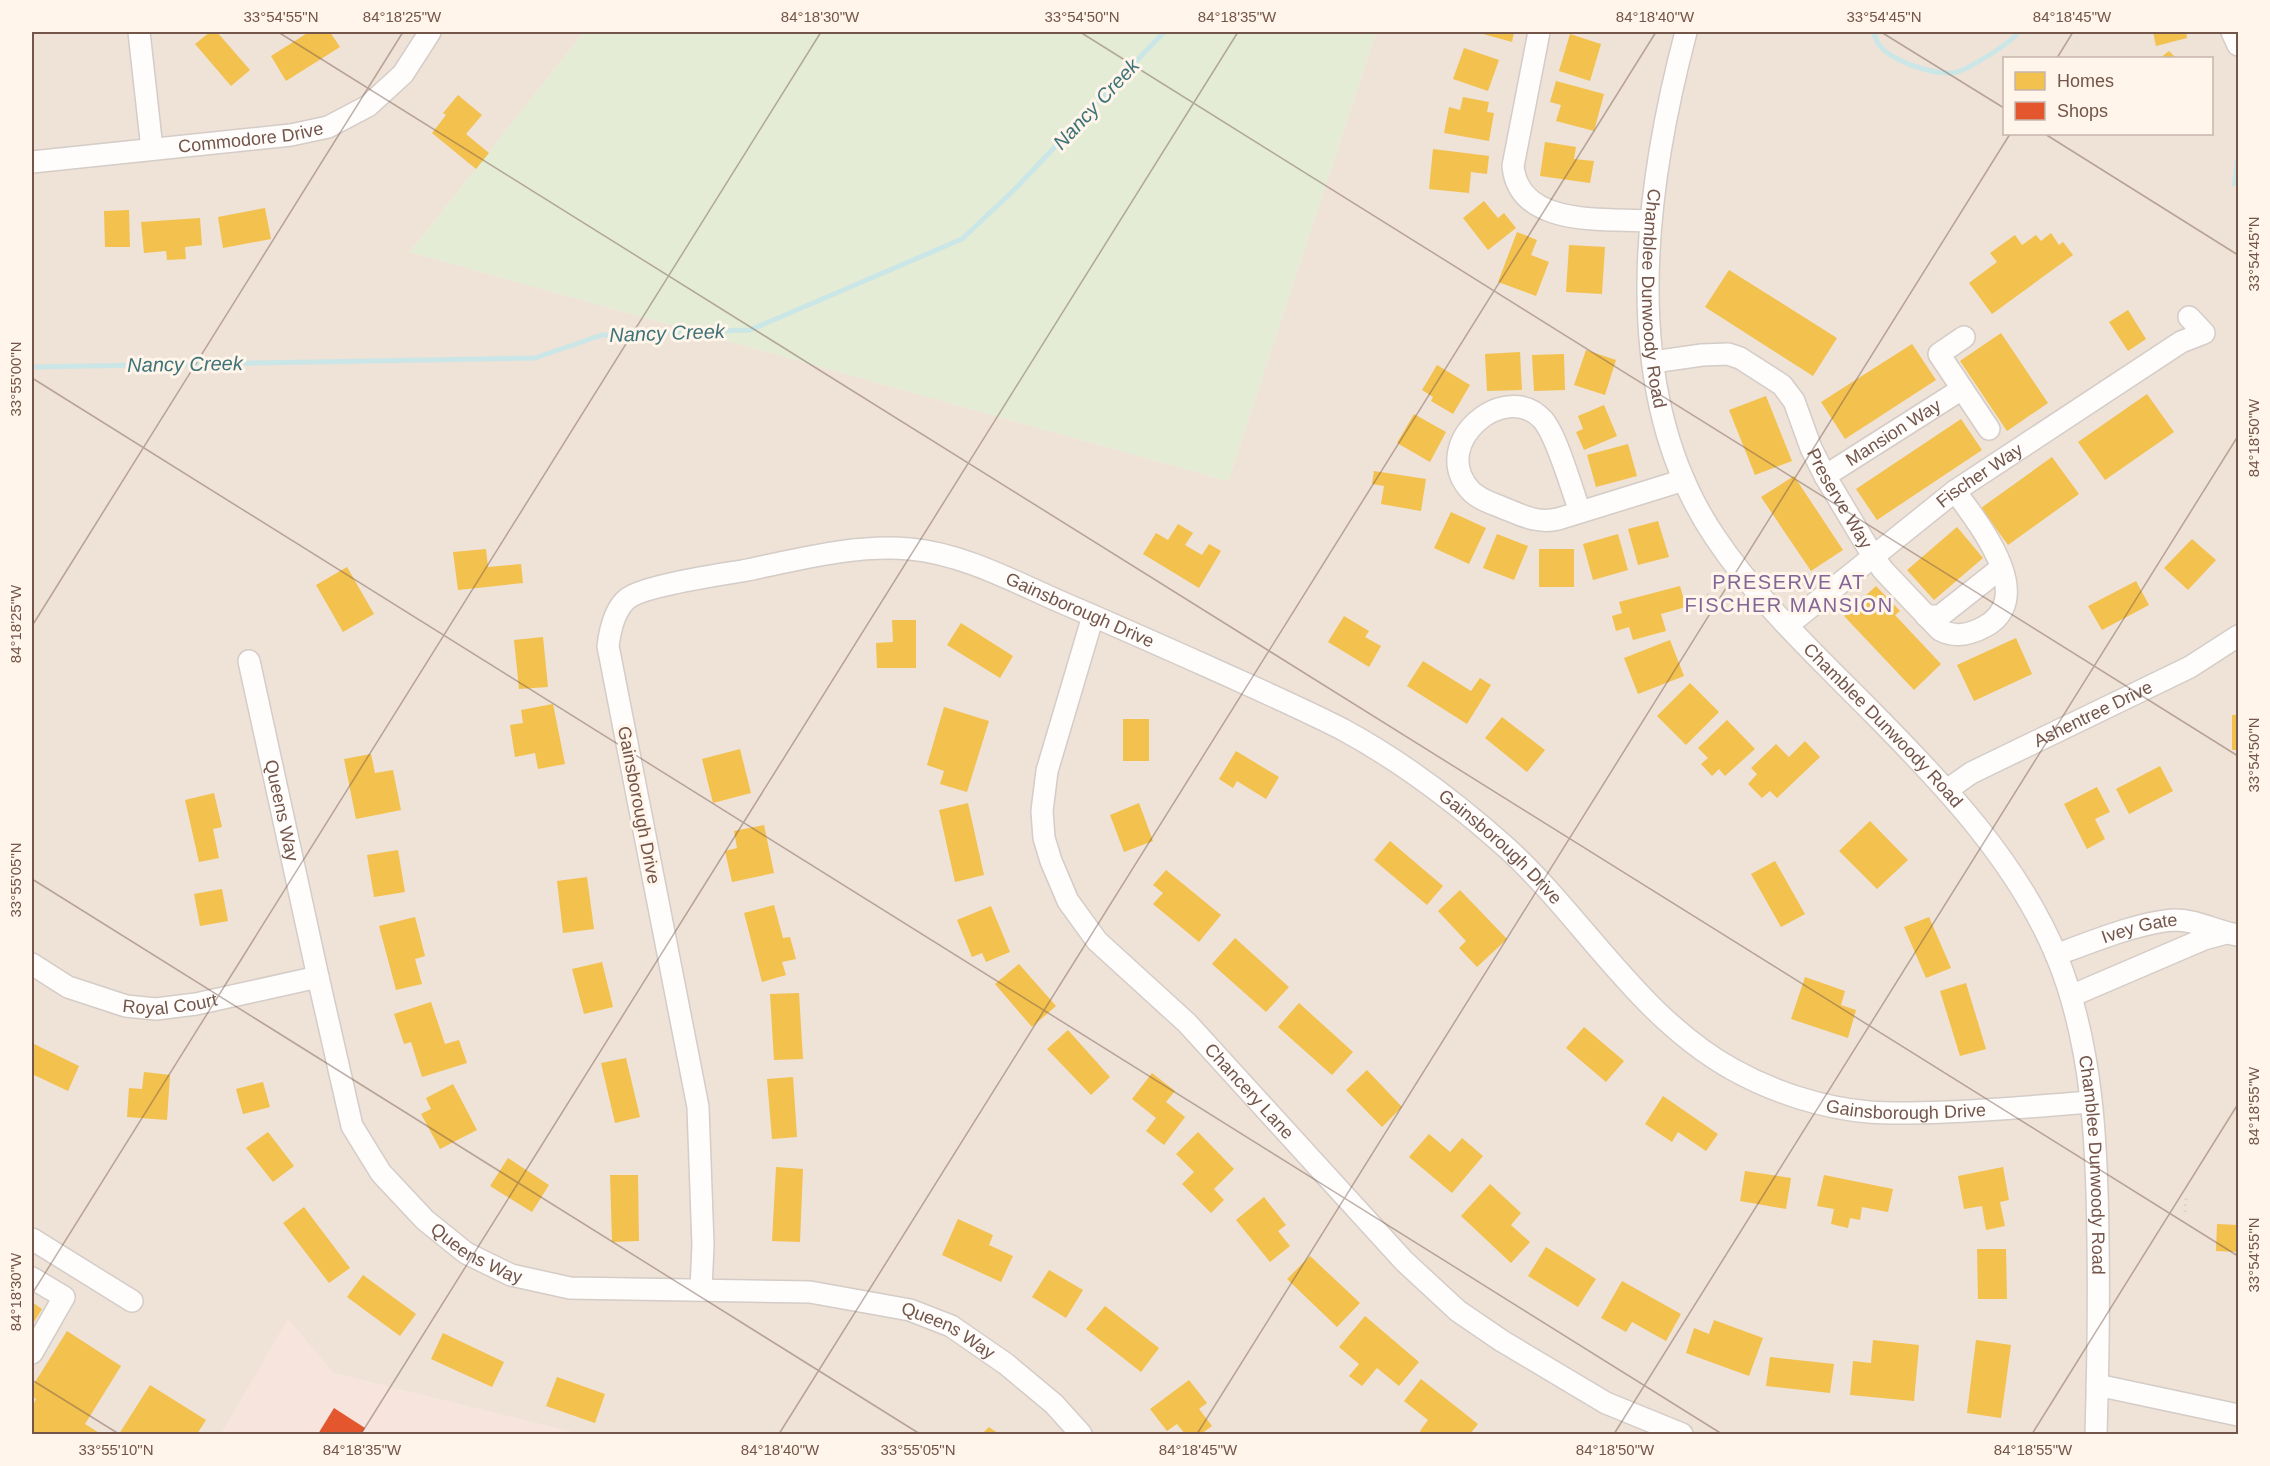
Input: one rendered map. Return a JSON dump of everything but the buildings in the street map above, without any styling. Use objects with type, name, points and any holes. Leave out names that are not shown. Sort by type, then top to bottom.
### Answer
[{"type":"street","points":[[139,32],[152,149]]},
{"type":"street","name":"Commodore Drive","points":[[32,162],[291,135],[328,127],[368,106],[393,85],[403,74],[430,32]]},
{"type":"street","points":[[1539,32],[1513,166],[1514,178],[1520,192],[1540,208],[1552,212],[1576,217],[1650,221]]},
{"type":"street","name":"Chamblee Dunwoody Road","points":[[1686,32],[1663,129],[1650,221],[1648,280],[1653,362],[1657,394],[1670,445],[1684,480],[1713,534],[1727,554],[1788,625],[1947,790],[2007,868],[2035,911],[2056,955],[2072,996],[2090,1102],[2098,1206],[2096,1434]]},
{"type":"street","points":[[2232,32],[2238,45]]},
{"type":"street","name":"Fischer Way","points":[[1788,625],[1954,491],[2181,342],[2204,333],[2188,317]]},
{"type":"street","points":[[1964,337],[1939,354],[1989,429]]},
{"type":"street","name":"Preserve Way","points":[[1653,362],[1728,354],[1740,358],[1782,385],[1794,401],[1811,448],[1825,476],[1882,570],[1940,630],[1948,634],[1967,634],[1996,619],[2006,602],[2007,590],[2001,568],[1988,540],[1954,491]]},
{"type":"street","name":"Mansion Way","points":[[1825,476],[1962,389]]},
{"type":"street","points":[[1580,512],[1551,433],[1542,419],[1520,408],[1504,408],[1486,413],[1475,422],[1457,454],[1458,468],[1471,491],[1483,500],[1535,521],[1547,522],[1580,512],[1684,480]]},
{"type":"street","name":"Gainsborough Drive","points":[[701,1289],[703,1245],[698,1107],[608,646],[610,629],[622,603],[633,594],[858,549],[911,549],[971,565],[1267,693],[1343,730],[1393,760],[1465,813],[1543,884],[1654,1009],[1675,1028],[1731,1068],[1766,1085],[1837,1108],[1887,1113],[1996,1110],[2090,1102]]},
{"type":"street","points":[[1926,616],[1940,616],[2001,568]]},
{"type":"street","name":"Chancery Lane","points":[[1093,616],[1047,771],[1042,811],[1044,838],[1068,901],[1097,941],[1187,1023],[1389,1245],[1458,1311],[1502,1341],[1606,1403],[1682,1434]]},
{"type":"street","name":"Ashentree Drive","points":[[1947,790],[1971,773],[2190,667],[2238,636]]},
{"type":"street","name":"Queens Way","points":[[249,661],[352,1126],[381,1173],[425,1220],[466,1252],[512,1275],[570,1288],[810,1292],[860,1299],[910,1310],[951,1326],[1006,1364],[1054,1404],[1081,1434]]},
{"type":"street","name":"Ivey Gate","points":[[2056,955],[2150,924],[2175,920],[2232,934]]},
{"type":"street","points":[[2150,924],[2162,957]]},
{"type":"street","name":"Ivey Gate","points":[[2072,996],[2204,939],[2232,934]]},
{"type":"street","name":"Royal Court","points":[[32,964],[68,987],[126,1006],[156,1009],[196,1004],[318,977]]},
{"type":"street","points":[[32,1239],[132,1301]]},
{"type":"street","points":[[32,1278],[64,1297],[32,1353]]},
{"type":"street","points":[[2097,1385],[2238,1415]]},
{"type":"path","points":[[1707,594],[1714,600]]},
{"type":"path","points":[[2185,1212],[2186,1197]]},
{"type":"shaded area","points":[[32,32],[584,32],[410,252],[1228,481],[1376,32],[2238,32],[2238,1434],[580,1434],[333,1373],[288,1320],[221,1434],[32,1434]]},
{"type":"shaded area","points":[[288,1319],[334,1373],[580,1434],[221,1434]]},
{"type":"green space","points":[[584,32],[1376,32],[1228,481],[410,252]]},
{"type":"water","points":[[2235,160],[2238,161],[2238,186],[2232,186]]},
{"type":"waterway","name":"Nancy Creek","points":[[32,367],[535,358],[602,335],[750,330],[962,239],[1014,190],[1164,32]]},
{"type":"waterway","name":"Nancy Creek","points":[[1873,32],[1879,45],[1893,56],[1912,65],[1943,73],[1958,72],[1966,68],[2007,43],[2018,32]]},
{"type":"district","name":"PRESERVE AT FISCHER MANSION","points":[[1789,594]]}]
